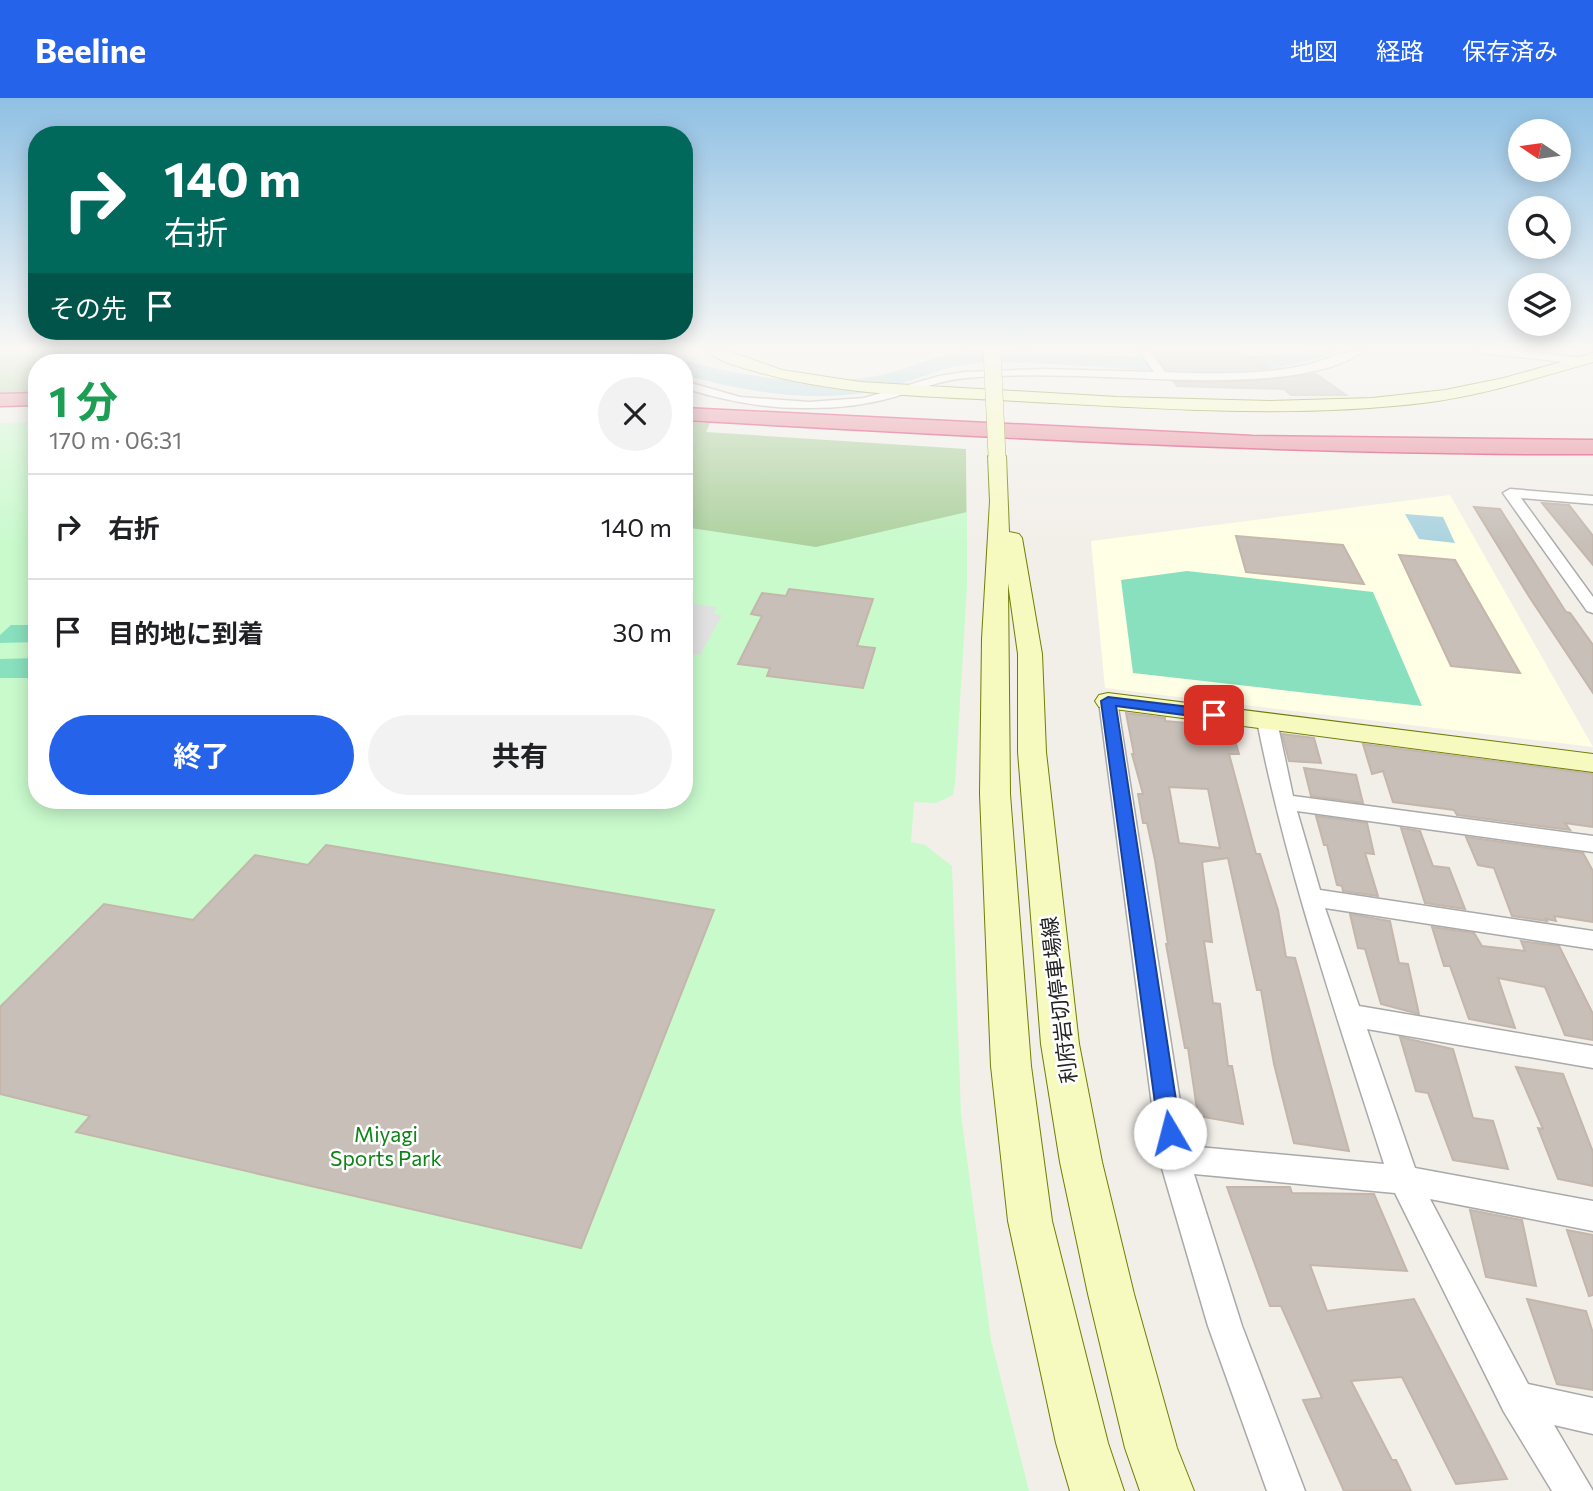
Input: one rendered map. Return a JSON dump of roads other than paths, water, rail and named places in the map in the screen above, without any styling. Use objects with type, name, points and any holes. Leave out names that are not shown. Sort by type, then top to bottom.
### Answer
[{"type":"highway","points":[[701,415],[1280,444],[1593,447]]},
{"type":"main road","name":"利府岩切停車場線","points":[[995,415],[1000,501],[994,639],[995,794],[1011,1066],[1030,1221],[1082,1443],[1097,1491]]},
{"type":"main road","name":"利府岩切停車場線","points":[[1000,501],[1011,530],[1030,654],[1032,752],[1060,1044],[1081,1162],[1111,1294],[1151,1448],[1167,1491]]},
{"type":"main road","points":[[1108,701],[1593,762]]},
{"type":"street","points":[[1593,500],[1510,493],[1593,608]]},
{"type":"street","points":[[1108,701],[1174,1158],[1225,1326],[1286,1491]]},
{"type":"street","points":[[1267,721],[1284,802],[1310,897],[1404,1181],[1517,1399],[1574,1491]]},
{"type":"street","points":[[1284,802],[1593,844]]},
{"type":"street","points":[[1310,897],[1593,940]]},
{"type":"street","points":[[1350,1015],[1593,1058]]},
{"type":"street","points":[[1174,1158],[1404,1181],[1593,1216]]},
{"type":"street","points":[[1517,1399],[1593,1416]]},
{"type":"water","points":[[1405,514],[1443,517],[1455,543],[1419,539]]},
{"type":"park label","name":"Miyagi Sports Park","points":[[386,1145]]}]
